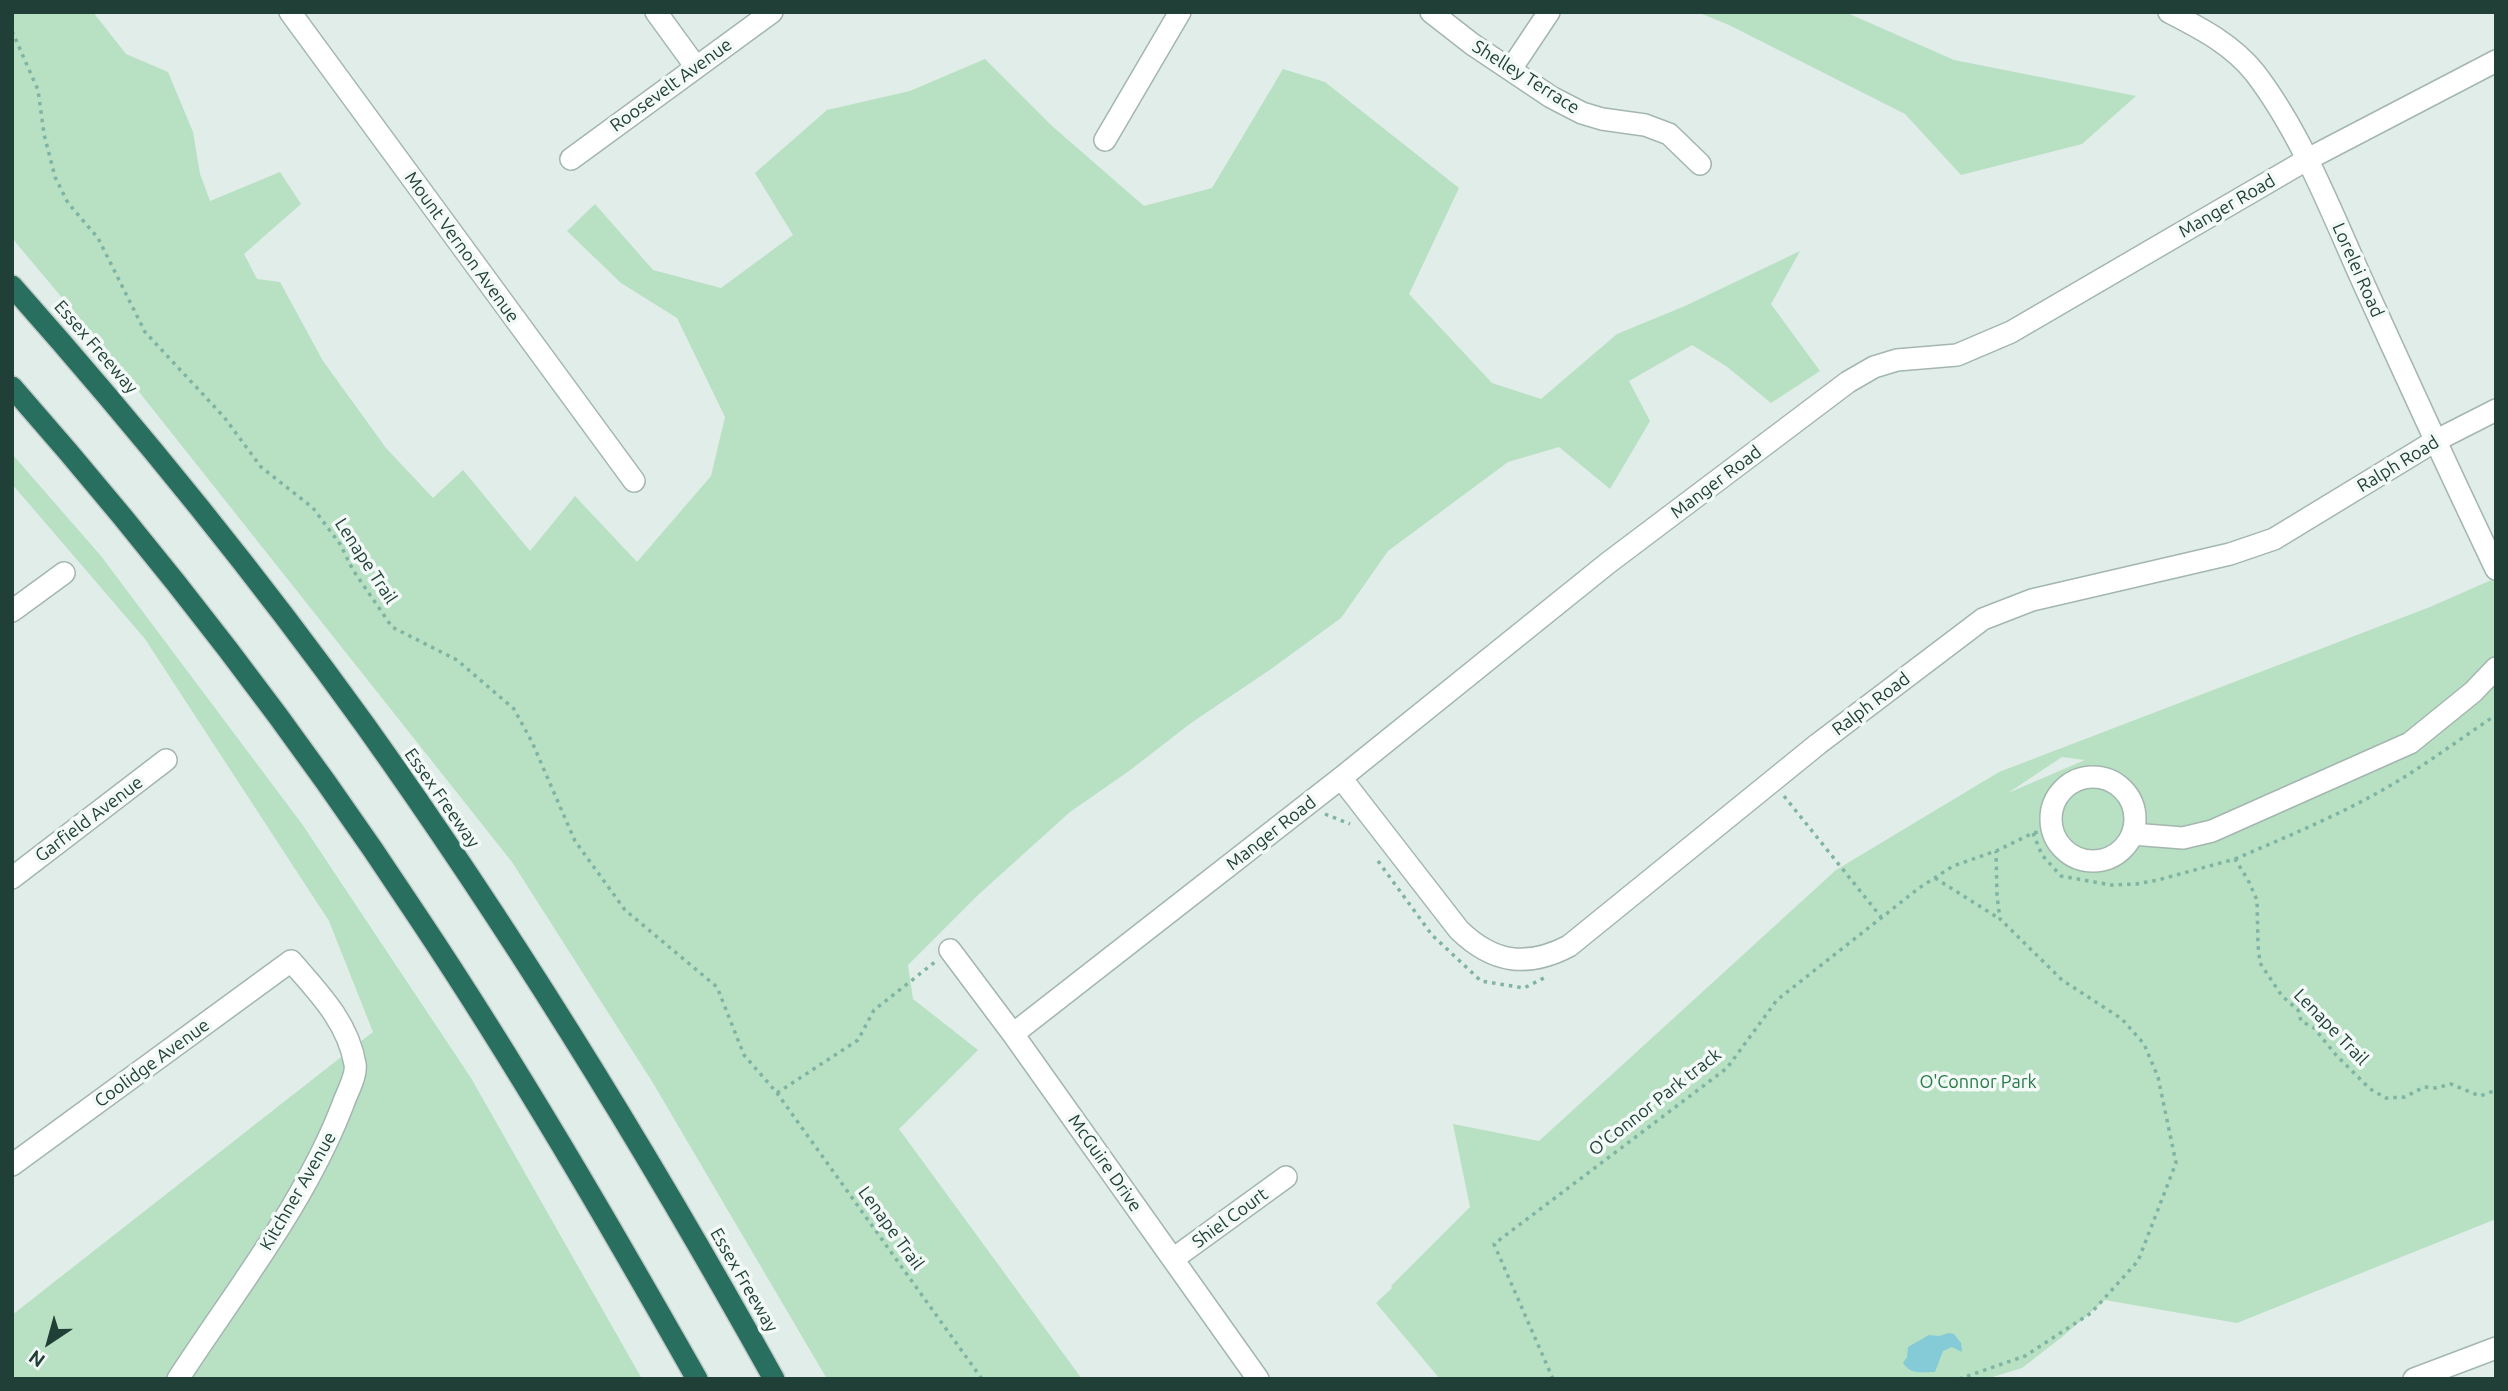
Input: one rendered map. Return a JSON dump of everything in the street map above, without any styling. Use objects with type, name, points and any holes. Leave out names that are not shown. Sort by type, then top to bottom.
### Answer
[{"type":"highway","name":"Essex Freeway","points":[[12,286],[94,378],[265,590],[450,847],[629,1128],[774,1379]]},
{"type":"highway","points":[[12,387],[80,464],[239,664],[336,796],[506,1054],[614,1231],[697,1379]]},
{"type":"street","name":"Mount Vernon Avenue","points":[[290,12],[634,481]]},
{"type":"street","points":[[656,12],[696,67]]},
{"type":"street","name":"Roosevelt Avenue","points":[[571,159],[772,12]]},
{"type":"street","points":[[1105,140],[1180,12]]},
{"type":"street","name":"Shelley Terrace","points":[[1431,12],[1472,44],[1552,97],[1581,113],[1645,125],[1668,134],[1700,164]]},
{"type":"street","points":[[1511,69],[1549,12]]},
{"type":"street","name":"Lorelei Road","points":[[2169,12],[2231,48],[2254,72],[2308,159],[2496,569]]},
{"type":"street","name":"Manger Road","points":[[1013,1034],[1341,779],[1608,563],[1847,382],[1874,367],[1897,360],[1957,355],[2011,332],[2308,159],[2496,61]]},
{"type":"street","name":"Ralph Road","points":[[1341,779],[1472,942],[1487,952],[1503,957],[1537,959],[1554,954],[1569,946],[1818,744],[1983,619],[2032,600],[2230,554],[2274,539],[2435,441],[2496,410]]},
{"type":"street","points":[[12,611],[64,573]]},
{"type":"street","points":[[2132,834],[2183,838],[2212,831],[2410,743],[2473,692],[2496,668]]},
{"type":"street","name":"Garfield Avenue","points":[[12,878],[166,761]]},
{"type":"street","points":[[2089,776],[2113,781],[2130,799],[2135,822],[2132,834],[2126,846],[2116,855],[2104,860],[2077,858],[2066,852],[2043,831],[2058,794],[2066,785],[2077,779],[2089,776]]},
{"type":"street","name":"McGuire Drive","points":[[950,950],[1013,1034],[1258,1379]]},
{"type":"street","name":"Coolidge Avenue","points":[[12,1165],[292,961]]},
{"type":"street","name":"Kitchner Avenue","points":[[178,1379],[290,1210],[334,1130],[356,1067],[347,1032],[332,1009],[292,961]]},
{"type":"street","name":"Shiel Court","points":[[1173,1259],[1286,1177]]},
{"type":"street","points":[[2414,1379],[2496,1348]]},
{"type":"path","name":"Lenape Trail","points":[[12,31],[38,90],[44,134],[55,177],[68,203],[99,238],[145,332],[224,416],[261,467],[313,508],[392,627],[457,660],[514,709],[532,742],[575,841],[625,910],[717,987],[744,1055],[777,1093],[982,1379]]},
{"type":"path","points":[[2043,831],[2042,855],[2061,876],[2111,885],[2158,880],[2235,859],[2316,824],[2405,776],[2496,715]]},
{"type":"path","name":"O'Connor Park track","points":[[1553,1379],[1494,1244],[1727,1068],[1777,1000],[1881,917],[1953,866],[2043,831]]},
{"type":"path","points":[[1996,851],[2000,919]]},
{"type":"path","name":"Lenape Trail","points":[[2235,859],[2257,900],[2260,963],[2282,996],[2298,1010],[2301,1021],[2314,1028],[2370,1089],[2386,1098],[2405,1097],[2424,1087],[2436,1088],[2452,1084],[2480,1096],[2496,1090]]},
{"type":"path","points":[[1935,878],[2000,919],[2062,980],[2122,1019],[2144,1044],[2158,1077],[2176,1163],[2138,1261],[2091,1313],[2025,1356],[1959,1379]]},
{"type":"path","points":[[777,1093],[858,1040],[874,1010],[950,950]]},
{"type":"green space","points":[[12,12],[93,12],[126,54],[168,72],[193,132],[200,174],[210,201],[280,172],[301,204],[244,254],[257,279],[280,282],[323,361],[386,448],[433,498],[463,470],[530,551],[575,496],[637,562],[711,476],[725,417],[677,318],[621,283],[567,231],[595,204],[653,270],[721,288],[793,235],[755,173],[827,110],[910,91],[985,59],[1052,126],[1144,206],[1212,188],[1283,69],[1325,82],[1459,188],[1409,294],[1492,383],[1541,399],[1617,334],[1685,306],[1800,251],[1771,304],[1820,371],[1771,403],[1726,366],[1692,345],[1629,381],[1650,421],[1610,489],[1559,447],[1508,462],[1388,551],[1341,618],[1070,812],[978,895],[908,965],[913,999],[978,1050],[899,1129],[1082,1379],[827,1379],[653,1083],[512,862],[105,349],[12,238]]},
{"type":"green space","points":[[1697,12],[1845,12],[1954,60],[2136,96],[2082,144],[1961,175],[1905,114],[1729,25]]},
{"type":"green space","points":[[12,454],[101,556],[302,824],[471,1078],[642,1379],[12,1379],[12,1315],[373,1032],[329,921],[145,639],[12,484]]},
{"type":"green space","name":"O'Connor Park","points":[[2496,578],[2496,1219],[2237,1323],[2105,1300],[2022,1368],[1986,1379],[1440,1379],[1376,1303],[1470,1207],[1453,1124],[1539,1141],[1836,870],[1999,772],[2430,607]],"holes":[[[2062,757],[2085,760],[2008,793]]]},
{"type":"water","points":[[1954,1334],[1961,1343],[1962,1352],[1952,1347],[1943,1351],[1935,1372],[1913,1371],[1903,1363],[1908,1347],[1929,1335]]}]
